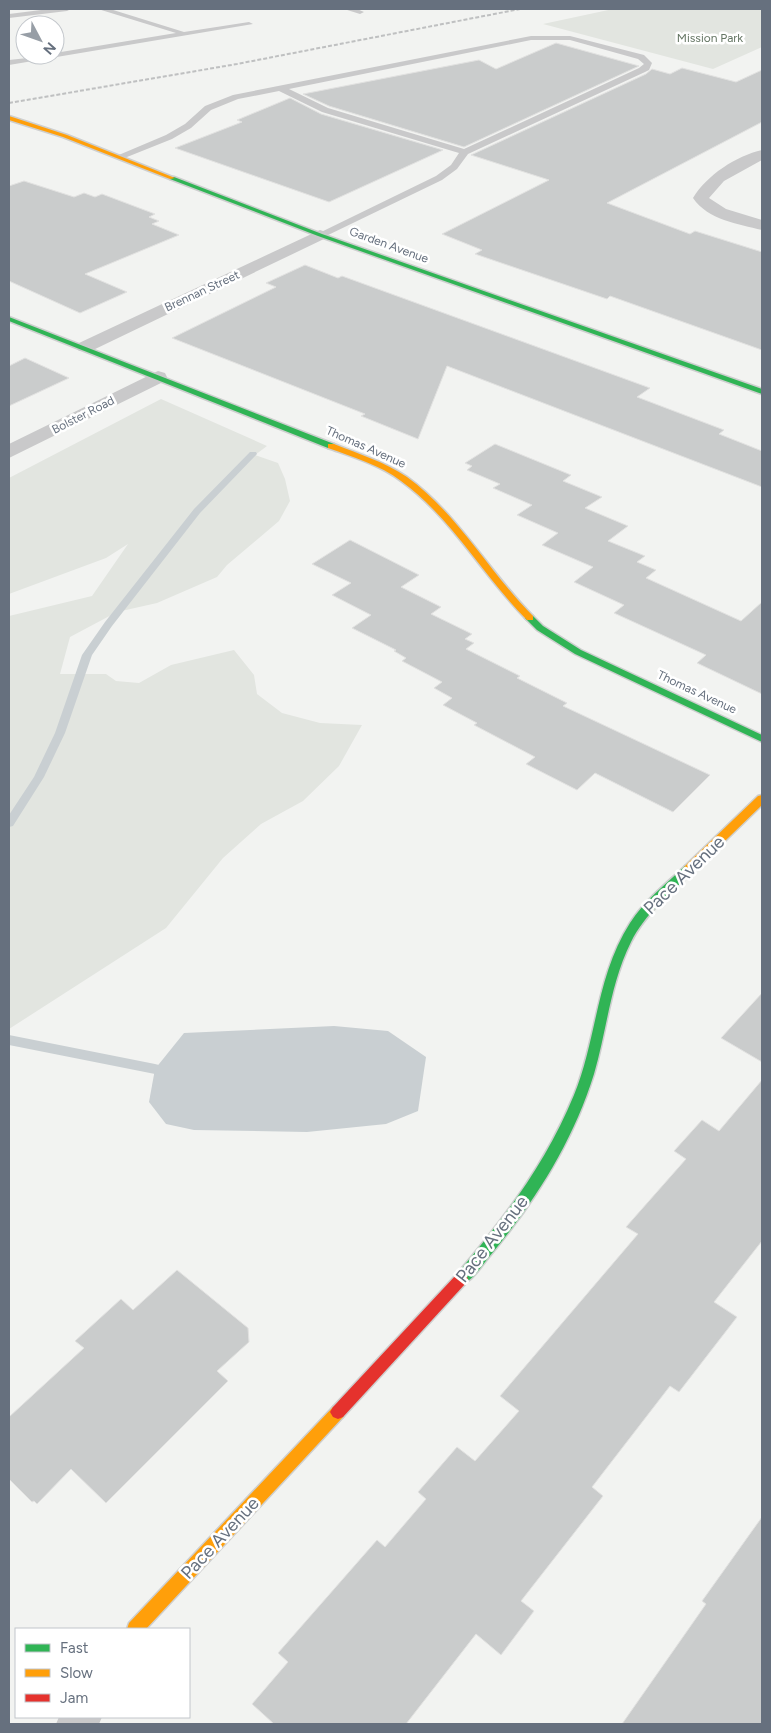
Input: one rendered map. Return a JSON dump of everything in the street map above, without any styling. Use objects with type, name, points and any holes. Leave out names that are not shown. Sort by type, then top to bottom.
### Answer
[{"type":"street","name":"Garden Avenue","points":[[9,118],[119,157],[320,235],[762,392]]},
{"type":"street","points":[[762,154],[705,188],[701,198],[704,204],[719,212],[762,225]]},
{"type":"street","name":"Brennan Street","points":[[84,347],[320,235]]},
{"type":"street","name":"Thomas Avenue","points":[[9,319],[370,461],[404,479],[432,502],[511,601],[540,628],[578,652],[762,739]]},
{"type":"street","name":"Bolster Road","points":[[9,452],[158,377]]},
{"type":"street","name":"Pace Avenue","points":[[136,1628],[455,1286],[505,1229],[541,1175],[568,1124],[589,1069],[612,973],[624,941],[647,909],[762,799]]},
{"type":"lane","points":[[9,16],[67,9]]},
{"type":"lane","points":[[102,9],[185,34]]},
{"type":"lane","points":[[348,9],[360,12]]},
{"type":"lane","points":[[9,62],[249,24]]},
{"type":"lane","points":[[119,157],[169,137],[188,126],[208,108],[254,92],[540,37],[570,38],[640,58],[648,63],[646,68],[642,70],[465,152],[454,167],[439,178],[320,235]]},
{"type":"lane","points":[[280,88],[325,110],[465,152]]},
{"type":"green space","name":"Mission Park","points":[[613,9],[762,9],[762,47],[713,69],[543,24]]},
{"type":"green space","points":[[161,399],[267,446],[255,455],[278,463],[285,479],[290,501],[279,521],[227,565],[217,577],[157,603],[117,612],[70,637],[60,674],[106,674],[116,681],[139,683],[171,665],[234,650],[254,675],[257,694],[282,713],[320,723],[362,725],[339,766],[303,801],[261,824],[223,858],[166,928],[9,1029],[9,616],[92,596],[128,544],[106,558],[9,594],[9,478]]},
{"type":"shaded area","points":[[334,1026],[388,1031],[426,1057],[418,1111],[386,1124],[307,1132],[194,1130],[166,1124],[149,1102],[155,1069],[184,1033]]},
{"type":"building","points":[[556,43],[639,66],[464,147],[329,106],[303,94],[479,60],[496,69]]},
{"type":"building","points":[[682,68],[736,82],[762,70],[762,122],[607,203],[690,234],[695,231],[762,252],[762,350],[610,296],[607,299],[475,254],[482,250],[442,234],[549,180],[471,155],[646,74],[652,69],[670,74]]},
{"type":"building","points":[[290,98],[321,114],[443,150],[329,202],[175,148],[242,122],[237,120]]},
{"type":"building","points":[[24,181],[74,197],[84,193],[95,197],[102,194],[155,214],[149,217],[159,221],[152,224],[179,235],[85,274],[127,292],[80,313],[9,281],[9,186]]},
{"type":"building","points":[[305,265],[338,278],[342,276],[650,388],[637,397],[724,430],[719,434],[762,451],[762,487],[447,366],[418,439],[361,416],[365,414],[172,338],[276,287],[266,283]]},
{"type":"building","points":[[25,358],[69,378],[9,406],[9,366]]},
{"type":"building","points":[[495,444],[571,475],[563,481],[602,497],[585,508],[628,526],[608,541],[645,556],[637,562],[656,570],[646,578],[741,621],[762,602],[762,694],[697,663],[706,655],[614,613],[624,605],[574,582],[593,567],[542,545],[558,533],[517,515],[532,505],[493,488],[500,484],[467,470],[472,466],[465,463]]},
{"type":"building","points":[[350,540],[419,575],[401,587],[441,607],[431,614],[472,634],[465,639],[474,643],[466,649],[520,676],[517,678],[567,703],[563,706],[710,775],[673,812],[595,773],[577,790],[526,764],[535,757],[474,725],[477,723],[443,705],[452,698],[434,688],[442,682],[402,661],[406,658],[394,651],[396,650],[352,628],[371,615],[332,595],[351,583],[312,564]]},
{"type":"building","points":[[762,993],[762,1062],[721,1038]]},
{"type":"building","points":[[762,1080],[762,1241],[714,1302],[737,1317],[679,1392],[670,1386],[592,1487],[603,1496],[521,1601],[534,1611],[501,1655],[476,1634],[406,1724],[274,1724],[252,1704],[288,1662],[278,1653],[377,1540],[385,1547],[426,1499],[418,1492],[457,1447],[475,1461],[519,1411],[500,1396],[638,1234],[626,1227],[686,1159],[674,1151],[702,1120],[719,1131]]},
{"type":"building","points":[[177,1270],[248,1328],[249,1342],[217,1371],[228,1381],[106,1503],[71,1469],[37,1504],[34,1501],[32,1502],[9,1479],[9,1417],[84,1348],[75,1341],[121,1299],[133,1310]]},
{"type":"building","points":[[762,1517],[762,1724],[622,1724],[706,1604],[702,1601]]},
{"type":"waterway","points":[[9,823],[39,777],[60,733],[87,655],[108,624],[197,511],[253,454]]},
{"type":"waterway","points":[[9,1040],[155,1069]]},
{"type":"railway","points":[[9,103],[237,64],[520,9]]},
{"type":"traffic: fast","points":[[172,178],[320,235],[762,392]]},
{"type":"traffic: fast","points":[[9,319],[331,446]]},
{"type":"traffic: fast","points":[[530,618],[540,628],[578,652],[762,739]]},
{"type":"traffic: fast","points":[[461,1279],[521,1205],[547,1166],[558,1145],[586,1080],[611,976],[625,942],[646,910],[689,869]]},
{"type":"traffic: slow","points":[[9,118],[65,136],[172,178]]},
{"type":"traffic: slow","points":[[331,446],[387,469],[422,493],[439,510],[498,584],[530,618]]},
{"type":"traffic: slow","points":[[689,869],[762,799]]},
{"type":"traffic: slow","points":[[136,1628],[338,1412]]},
{"type":"traffic: jam","points":[[338,1412],[461,1279]]}]
